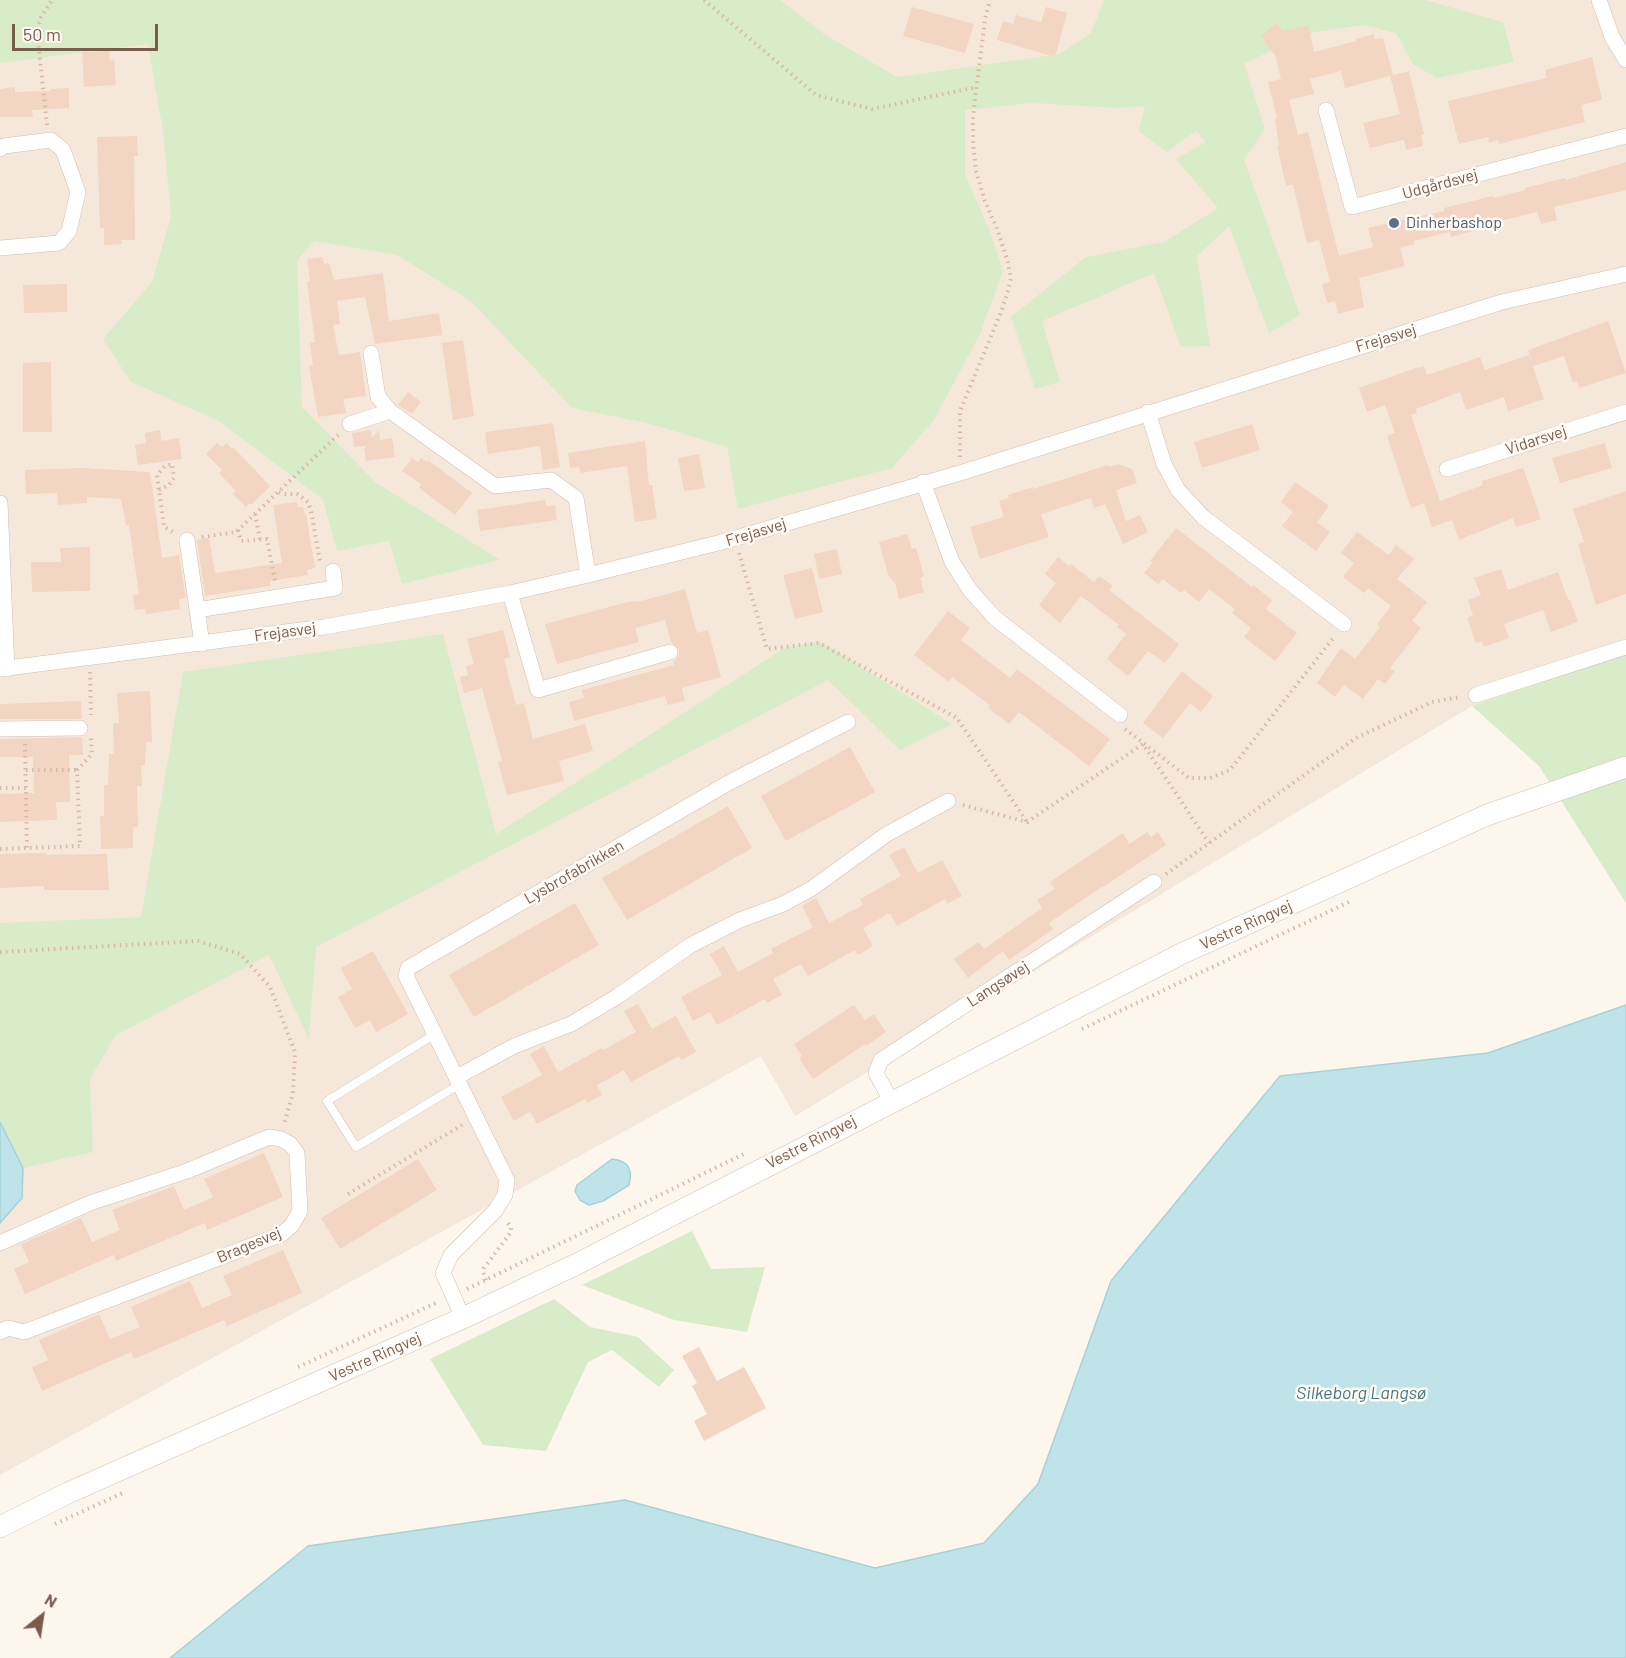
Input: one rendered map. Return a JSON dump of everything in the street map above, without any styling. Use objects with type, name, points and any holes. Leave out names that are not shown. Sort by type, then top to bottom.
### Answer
[{"type":"main road","name":"Vestre Ringvej","points":[[0,1527],[68,1493],[463,1318],[577,1264],[891,1101],[1194,948],[1487,815],[1626,767]]},
{"type":"street","points":[[1599,0],[1612,37],[1626,60]]},
{"type":"street","name":"Udgårdsvej","points":[[1326,110],[1352,207],[1626,136]]},
{"type":"street","points":[[0,149],[4,146],[51,140],[63,150],[78,192],[69,231],[59,243],[0,248]]},
{"type":"street","name":"Frejasvej","points":[[0,503],[4,669],[324,627],[510,593],[734,538],[960,473],[1502,302],[1626,274]]},
{"type":"street","points":[[371,353],[378,397],[390,411],[495,486],[551,480],[576,498],[588,575]]},
{"type":"street","points":[[350,424],[390,411]]},
{"type":"street","name":"Vidarsvej","points":[[1447,469],[1626,411]]},
{"type":"street","points":[[1148,412],[1164,464],[1178,490],[1196,510],[1344,624]]},
{"type":"street","points":[[923,482],[952,562],[970,590],[995,618],[1120,715]]},
{"type":"street","points":[[187,540],[202,644]]},
{"type":"street","points":[[197,610],[335,588],[333,571]]},
{"type":"street","points":[[510,593],[538,690],[670,652]]},
{"type":"street","points":[[1476,695],[1626,647]]},
{"type":"street","name":"Lysbrofabrikken","points":[[463,1318],[443,1274],[451,1255],[495,1211],[505,1195],[507,1180],[406,976],[408,968],[730,782],[848,722]]},
{"type":"street","points":[[0,729],[86,728]]},
{"type":"street","points":[[458,1081],[514,1047],[571,1024],[615,998],[691,945],[740,920],[783,904],[811,889],[886,834],[948,801]]},
{"type":"street","name":"Langsøvej","points":[[891,1101],[876,1072],[881,1060],[1154,882]]},
{"type":"street","points":[[0,1243],[90,1203],[188,1171],[269,1137],[281,1139]]},
{"type":"street","name":"Bragesvej","points":[[0,1332],[8,1328],[24,1332],[282,1234],[292,1225],[300,1211],[297,1153],[290,1144],[281,1139]]},
{"type":"lane","points":[[435,1034],[327,1101],[356,1147],[458,1081]]},
{"type":"path","points":[[48,141],[37,31],[41,17],[52,0]]},
{"type":"path","points":[[704,0],[816,95],[872,109],[977,87]]},
{"type":"path","points":[[960,473],[960,411],[1001,312],[1011,278],[1007,259],[976,171],[973,143],[973,116],[985,19],[990,0]]},
{"type":"path","points":[[159,490],[169,485],[174,478],[172,464],[165,466],[157,475],[159,490],[164,527],[187,540],[236,532],[350,424]]},
{"type":"path","points":[[279,492],[286,495],[297,494],[308,502],[320,564],[333,571]]},
{"type":"path","points":[[255,514],[260,540]]},
{"type":"path","points":[[238,530],[241,541],[267,539],[278,597]]},
{"type":"path","points":[[734,538],[768,649],[819,643],[957,718],[1027,822]]},
{"type":"path","points":[[1120,715],[1123,728],[1189,778],[1210,778],[1230,770],[1344,624]]},
{"type":"path","points":[[90,658],[91,717]]},
{"type":"path","points":[[1154,882],[1356,738],[1432,702],[1476,695]]},
{"type":"path","points":[[25,728],[27,848]]},
{"type":"path","points":[[0,849],[80,846],[77,770],[92,754],[86,728]]},
{"type":"path","points":[[948,801],[1027,822],[1143,744]]},
{"type":"path","points":[[1143,744],[1209,843]]},
{"type":"path","points":[[26,770],[77,770]]},
{"type":"path","points":[[0,788],[26,788]]},
{"type":"path","points":[[0,952],[198,941],[240,954],[270,987],[295,1052],[293,1093],[281,1139]]},
{"type":"path","points":[[348,1194],[476,1117]]},
{"type":"path","points":[[495,1211],[511,1227],[511,1232],[483,1272],[496,1302]]},
{"type":"shaded area","points":[[0,0],[1626,0],[1626,653],[1472,706],[795,1116],[761,1056],[0,1475]]},
{"type":"green space","points":[[0,0],[780,0],[824,34],[897,77],[1060,54],[1091,33],[1104,0],[1425,0],[1503,22],[1514,62],[1437,78],[1413,64],[1396,33],[1363,25],[1315,32],[1244,63],[1265,129],[1244,160],[1300,315],[1269,333],[1229,226],[1197,256],[1210,346],[1181,347],[1154,273],[1042,321],[1060,382],[1035,389],[1011,317],[1086,257],[1164,242],[1218,208],[1176,159],[1206,142],[1196,131],[1167,152],[1139,131],[1145,106],[1118,108],[1033,103],[965,110],[965,174],[990,232],[1003,271],[980,334],[934,420],[892,468],[738,509],[727,447],[647,423],[572,408],[471,301],[397,255],[314,241],[297,260],[302,407],[375,482],[500,560],[402,584],[389,541],[337,551],[323,500],[219,421],[131,382],[103,339],[152,282],[171,216],[163,131],[148,44],[0,63]]},
{"type":"green space","points":[[443,634],[496,834],[783,649],[820,641],[952,724],[900,750],[828,680],[316,947],[309,1039],[269,955],[116,1035],[90,1079],[93,1152],[23,1168],[0,1122],[0,923],[141,917],[183,672]]},
{"type":"green space","points":[[1626,653],[1626,903],[1539,766],[1472,706]]},
{"type":"green space","points":[[692,1231],[711,1269],[765,1267],[747,1332],[674,1320],[582,1285]]},
{"type":"green space","points":[[554,1299],[590,1327],[638,1337],[674,1370],[659,1387],[612,1350],[588,1362],[546,1451],[483,1445],[430,1359]]},
{"type":"water","name":"Silkeborg Langsø","points":[[1626,1005],[1626,1658],[170,1658],[308,1546],[625,1500],[875,1568],[984,1543],[1038,1484],[1111,1281],[1280,1076],[1488,1053]]},
{"type":"water","points":[[0,1122],[23,1168],[22,1198],[0,1223]]},
{"type":"water","points":[[612,1159],[628,1167],[629,1185],[603,1201],[589,1205],[580,1200],[575,1191],[577,1185]]},
{"type":"building","points":[[912,7],[974,24],[965,53],[903,36]]},
{"type":"building","points":[[1046,7],[1067,13],[1055,57],[997,40],[1003,21],[1013,24],[1016,15],[1041,22]]},
{"type":"building","points":[[1276,23],[1283,31],[1308,25],[1314,52],[1374,34],[1375,39],[1383,38],[1393,75],[1345,88],[1341,71],[1310,79],[1314,94],[1289,100],[1298,135],[1308,132],[1339,256],[1373,247],[1368,228],[1444,211],[1444,208],[1493,196],[1494,198],[1565,178],[1566,180],[1626,162],[1626,190],[1554,207],[1557,220],[1541,224],[1537,212],[1451,237],[1450,232],[1414,241],[1415,244],[1400,248],[1405,266],[1359,278],[1364,307],[1338,314],[1335,301],[1327,303],[1322,284],[1330,282],[1319,240],[1307,243],[1293,184],[1286,186],[1277,146],[1279,146],[1275,119],[1277,118],[1268,82],[1281,79],[1275,55],[1261,36]]},
{"type":"building","points":[[109,51],[110,61],[114,60],[116,85],[84,87],[82,52]]},
{"type":"building","points":[[1592,57],[1602,100],[1581,105],[1585,122],[1499,144],[1498,140],[1489,143],[1488,137],[1459,144],[1448,101],[1547,78],[1545,70]]},
{"type":"building","points":[[1409,71],[1424,134],[1421,135],[1423,146],[1406,150],[1404,140],[1370,148],[1363,123],[1400,114],[1390,76]]},
{"type":"building","points":[[15,87],[15,92],[69,88],[69,108],[32,110],[33,117],[0,117],[0,89]]},
{"type":"building","points":[[137,136],[138,156],[134,156],[135,240],[121,240],[122,244],[104,245],[104,228],[100,228],[97,137]]},
{"type":"building","points":[[323,257],[324,264],[329,263],[334,280],[383,273],[389,321],[439,313],[442,335],[375,344],[365,297],[337,301],[340,324],[333,325],[339,355],[360,352],[366,396],[343,399],[346,413],[318,417],[309,366],[313,366],[310,343],[315,342],[307,282],[310,281],[307,259]]},
{"type":"building","points":[[67,284],[67,312],[24,313],[23,285]]},
{"type":"building","points":[[1608,321],[1626,373],[1579,388],[1577,381],[1573,383],[1564,356],[1533,366],[1528,350]]},
{"type":"building","points":[[463,340],[474,416],[453,420],[442,343]]},
{"type":"building","points":[[1529,355],[1544,399],[1508,411],[1504,397],[1466,410],[1460,392],[1416,409],[1417,413],[1411,415],[1440,501],[1483,485],[1482,481],[1523,468],[1541,519],[1516,527],[1513,518],[1459,540],[1452,520],[1432,527],[1424,503],[1411,508],[1387,436],[1395,433],[1385,405],[1367,412],[1359,388],[1424,366],[1427,375],[1480,357],[1485,370]]},
{"type":"building","points":[[51,362],[52,432],[23,432],[23,363]]},
{"type":"building","points":[[408,392],[421,402],[412,414],[398,405]]},
{"type":"building","points":[[553,423],[560,467],[543,470],[540,446],[488,454],[485,432]]},
{"type":"building","points":[[1252,424],[1260,450],[1202,468],[1194,442]]},
{"type":"building","points":[[160,430],[161,441],[179,438],[182,459],[138,465],[135,445],[146,443],[145,433]]},
{"type":"building","points":[[371,430],[372,438],[379,430],[380,440],[392,438],[395,457],[366,461],[364,449],[367,446],[354,447],[352,433]]},
{"type":"building","points":[[645,441],[649,485],[652,485],[657,519],[635,522],[627,466],[580,473],[579,467],[570,468],[568,453]]},
{"type":"building","points":[[217,443],[222,447],[227,443],[231,448],[233,447],[270,486],[251,505],[249,503],[246,507],[233,494],[236,491],[219,473],[222,470],[206,454]]},
{"type":"building","points":[[1605,443],[1612,468],[1560,483],[1552,458]]},
{"type":"building","points":[[699,454],[705,488],[684,491],[678,458]]},
{"type":"building","points":[[412,458],[418,462],[421,458],[427,462],[428,460],[472,493],[455,515],[419,488],[421,484],[402,471]]},
{"type":"building","points":[[1119,464],[1132,469],[1137,483],[1116,490],[1126,521],[1140,515],[1148,532],[1123,544],[1105,504],[1094,508],[1091,498],[1041,514],[1049,537],[980,559],[970,527],[1004,517],[999,501],[1009,498],[1008,495],[1033,487],[1033,489],[1108,465],[1109,467]]},
{"type":"building","points":[[83,468],[150,472],[162,558],[179,555],[186,598],[179,599],[180,609],[146,614],[145,609],[135,610],[133,595],[139,594],[129,525],[126,525],[121,499],[87,497],[87,503],[58,505],[57,493],[26,494],[25,470]]},
{"type":"building","points":[[1295,482],[1329,506],[1317,522],[1330,532],[1316,551],[1282,526],[1293,512],[1281,502]]},
{"type":"building","points":[[1626,491],[1626,594],[1596,605],[1578,544],[1584,542],[1573,509]]},
{"type":"building","points":[[545,500],[546,506],[555,505],[557,520],[480,531],[477,510]]},
{"type":"building","points":[[297,502],[298,507],[303,507],[306,514],[315,568],[307,570],[308,575],[270,581],[270,586],[205,596],[197,540],[209,538],[215,573],[282,563],[273,505]]},
{"type":"building","points":[[1176,528],[1272,600],[1266,609],[1297,633],[1275,661],[1244,637],[1251,628],[1232,613],[1235,609],[1209,589],[1199,602],[1184,590],[1181,593],[1163,579],[1158,584],[1144,573],[1153,562],[1150,561]]},
{"type":"building","points":[[1357,532],[1389,555],[1396,545],[1414,559],[1397,579],[1427,602],[1412,621],[1421,628],[1390,668],[1395,671],[1385,684],[1378,679],[1363,699],[1344,685],[1335,697],[1317,683],[1341,648],[1355,659],[1380,627],[1377,624],[1391,606],[1368,588],[1364,593],[1343,577],[1354,563],[1341,553]]},
{"type":"building","points":[[907,534],[912,549],[916,548],[924,576],[920,578],[924,592],[899,599],[895,583],[888,575],[879,542]]},
{"type":"building","points":[[90,547],[90,591],[32,592],[31,562],[61,562],[60,548]]},
{"type":"building","points":[[837,549],[842,574],[819,579],[814,554]]},
{"type":"building","points":[[1058,557],[1094,582],[1099,576],[1113,586],[1109,590],[1179,644],[1165,663],[1148,651],[1128,676],[1107,659],[1126,634],[1117,627],[1119,625],[1081,596],[1060,623],[1039,605],[1056,583],[1045,574]]},
{"type":"building","points":[[812,568],[823,612],[795,619],[783,575]]},
{"type":"building","points":[[1501,569],[1508,590],[1558,572],[1578,622],[1551,632],[1543,610],[1504,624],[1509,638],[1484,647],[1482,641],[1476,643],[1467,618],[1473,615],[1468,600],[1481,595],[1474,578]]},
{"type":"building","points":[[685,589],[697,633],[708,630],[721,677],[682,688],[685,701],[668,705],[665,696],[574,721],[569,702],[584,698],[582,690],[674,665],[673,661],[679,655],[679,649],[671,642],[665,620],[635,628],[639,642],[557,664],[545,624]]},
{"type":"building","points":[[948,611],[970,628],[961,640],[1010,678],[1017,669],[1110,739],[1089,766],[1019,712],[1009,724],[988,708],[990,705],[952,677],[949,682],[914,655]]},
{"type":"building","points":[[503,630],[510,657],[504,659],[516,705],[524,703],[533,739],[585,724],[593,751],[559,761],[564,781],[507,795],[498,762],[502,761],[482,688],[464,693],[460,677],[468,675],[466,666],[474,664],[467,639]]},
{"type":"building","points":[[1182,671],[1213,696],[1201,712],[1190,703],[1163,738],[1143,723]]},
{"type":"building","points":[[150,691],[152,742],[146,742],[145,765],[141,765],[142,786],[137,786],[138,827],[133,827],[133,848],[101,849],[100,816],[104,816],[104,785],[108,785],[109,754],[114,754],[113,723],[119,723],[117,693]]},
{"type":"building","points":[[81,701],[82,719],[0,719],[0,704]]},
{"type":"building","points":[[82,737],[83,755],[69,755],[70,802],[56,802],[57,820],[0,822],[0,794],[34,793],[33,757],[0,757],[0,739]]},
{"type":"building","points":[[850,747],[875,792],[786,841],[761,796]]},
{"type":"building","points":[[728,806],[752,848],[627,920],[602,878]]},
{"type":"building","points":[[1147,832],[1151,837],[1158,832],[1166,845],[1049,923],[1053,929],[1009,960],[1003,951],[968,978],[954,959],[978,942],[984,949],[1042,908],[1037,900],[1055,889],[1050,882],[1123,833],[1129,844]]},
{"type":"building","points":[[904,847],[918,873],[942,860],[962,896],[947,904],[945,899],[897,926],[890,913],[863,928],[873,946],[858,955],[855,950],[808,976],[801,964],[773,979],[782,995],[767,1003],[765,999],[717,1025],[710,1012],[693,1021],[681,997],[722,975],[710,954],[724,946],[738,972],[773,953],[771,949],[813,927],[802,906],[816,898],[829,923],[863,905],[860,899],[901,876],[889,855]]},
{"type":"building","points":[[46,853],[46,855],[107,854],[109,890],[44,890],[44,886],[0,888],[0,854]]},
{"type":"building","points":[[575,903],[599,945],[474,1017],[449,975]]},
{"type":"building","points":[[373,951],[408,1014],[376,1032],[370,1020],[355,1028],[338,997],[352,989],[341,968]]},
{"type":"building","points":[[638,1004],[652,1029],[676,1016],[696,1052],[681,1060],[679,1056],[631,1082],[624,1070],[597,1085],[602,1095],[587,1103],[585,1099],[537,1124],[530,1112],[514,1121],[501,1097],[542,1075],[530,1054],[544,1046],[558,1072],[636,1032],[624,1011]]},
{"type":"building","points":[[854,1005],[865,1020],[874,1014],[886,1032],[813,1079],[799,1058],[802,1056],[794,1044]]},
{"type":"building","points":[[264,1153],[283,1197],[207,1230],[205,1223],[116,1261],[114,1255],[25,1294],[14,1269],[29,1262],[21,1244],[81,1218],[92,1242],[120,1230],[112,1210],[174,1186],[184,1210],[213,1197],[204,1179]]},
{"type":"building","points":[[418,1159],[437,1190],[340,1249],[321,1218]]},
{"type":"building","points":[[283,1250],[302,1293],[227,1326],[224,1320],[134,1359],[131,1352],[42,1391],[32,1367],[48,1360],[39,1340],[99,1314],[110,1339],[140,1327],[131,1307],[190,1281],[202,1308],[232,1295],[223,1276]]},
{"type":"building","points":[[699,1347],[717,1381],[744,1367],[766,1408],[704,1441],[694,1421],[707,1414],[692,1386],[697,1383],[682,1356]]},
{"type":"place","name":"Dinherbashop","points":[[1394,223]]}]
